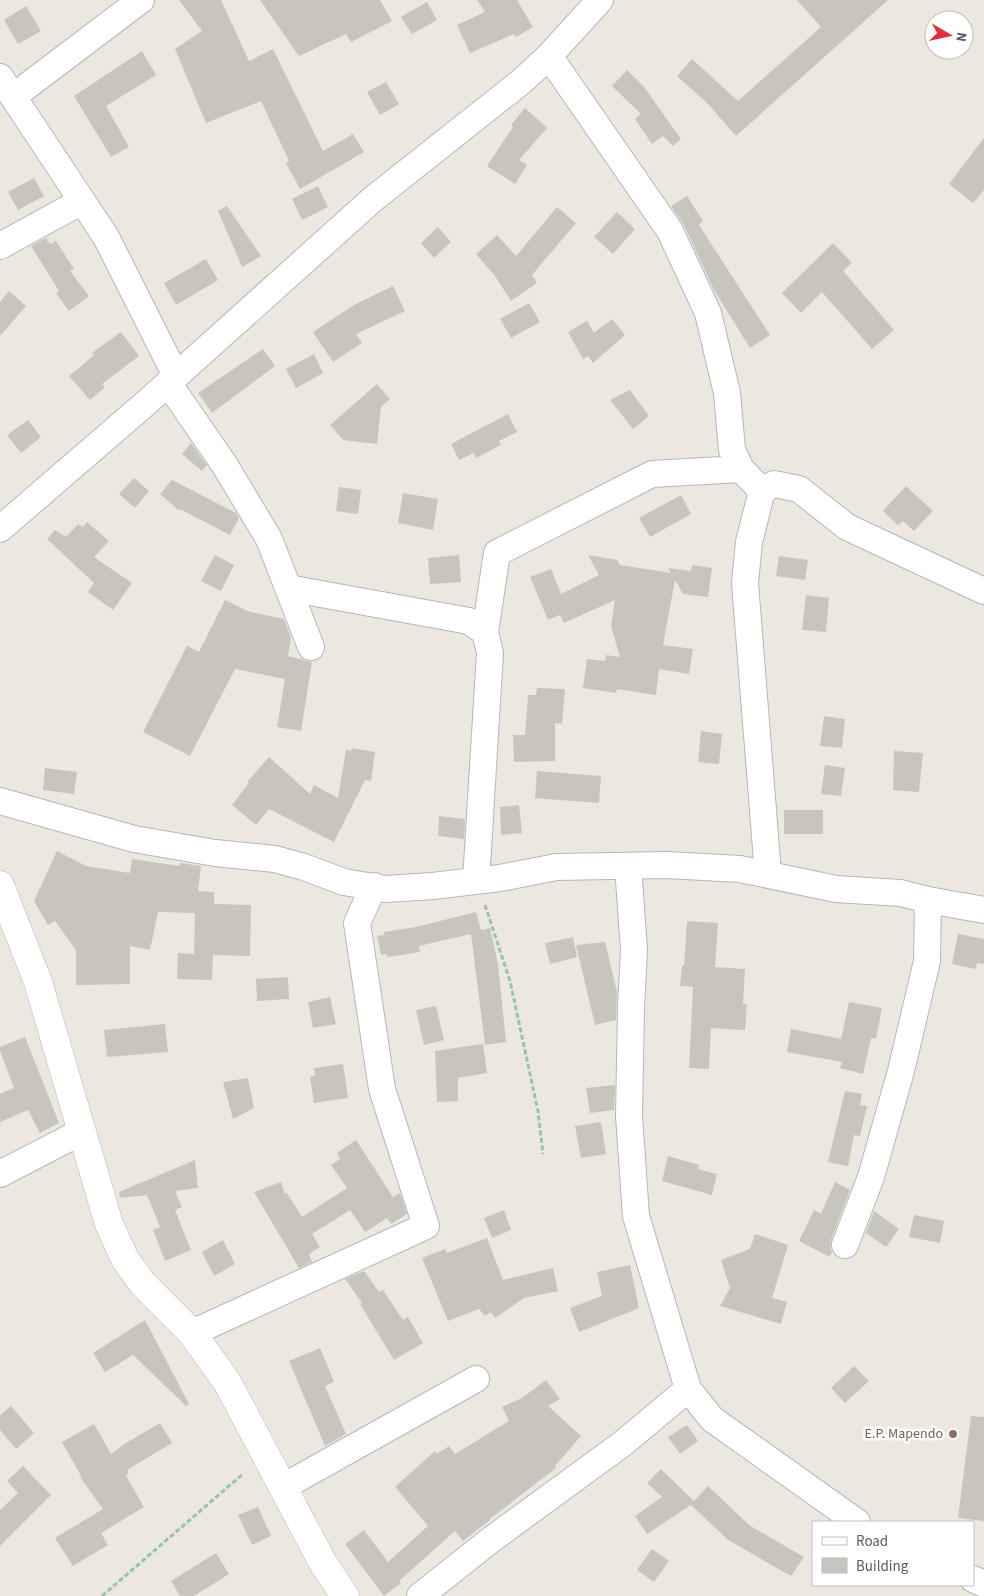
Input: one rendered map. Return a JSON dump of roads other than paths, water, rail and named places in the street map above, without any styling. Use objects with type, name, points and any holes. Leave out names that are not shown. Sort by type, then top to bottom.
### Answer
[{"type":"street","points":[[140,0],[7,87],[106,237],[172,379],[269,539],[311,647]]},
{"type":"street","points":[[0,529],[172,379],[373,199],[522,81],[549,56],[600,0]]},
{"type":"street","points":[[549,56],[670,231],[708,313],[727,393],[732,450],[741,469],[762,491]]},
{"type":"street","points":[[0,246],[82,202]]},
{"type":"street","points":[[476,880],[490,653],[485,632],[497,553],[652,474],[741,469]]},
{"type":"street","points":[[768,874],[745,583],[749,542],[762,491],[774,484],[799,489],[847,527],[984,591]]},
{"type":"street","points":[[288,588],[468,622],[485,632]]},
{"type":"street","points":[[0,801],[134,840],[215,853],[275,859],[304,867],[344,882],[385,888],[433,886],[556,867],[667,865],[740,869],[836,889],[901,893],[984,910]]},
{"type":"street","points":[[628,866],[634,950],[629,1116],[636,1216],[688,1388],[712,1419],[856,1521]]},
{"type":"street","points":[[0,886],[38,982],[109,1224],[125,1259],[142,1283],[192,1333],[227,1382],[323,1563],[345,1596]]},
{"type":"street","points":[[192,1333],[426,1226],[382,1089],[357,923],[374,886]]},
{"type":"street","points":[[845,1245],[871,1177],[927,961],[928,900]]},
{"type":"street","points":[[0,1174],[81,1132]]},
{"type":"street","points":[[283,1487],[476,1379]]},
{"type":"street","points":[[420,1596],[492,1539],[622,1444],[688,1388]]},
{"type":"place","name":"E.P. Mapendo","points":[[953,1434]]}]
